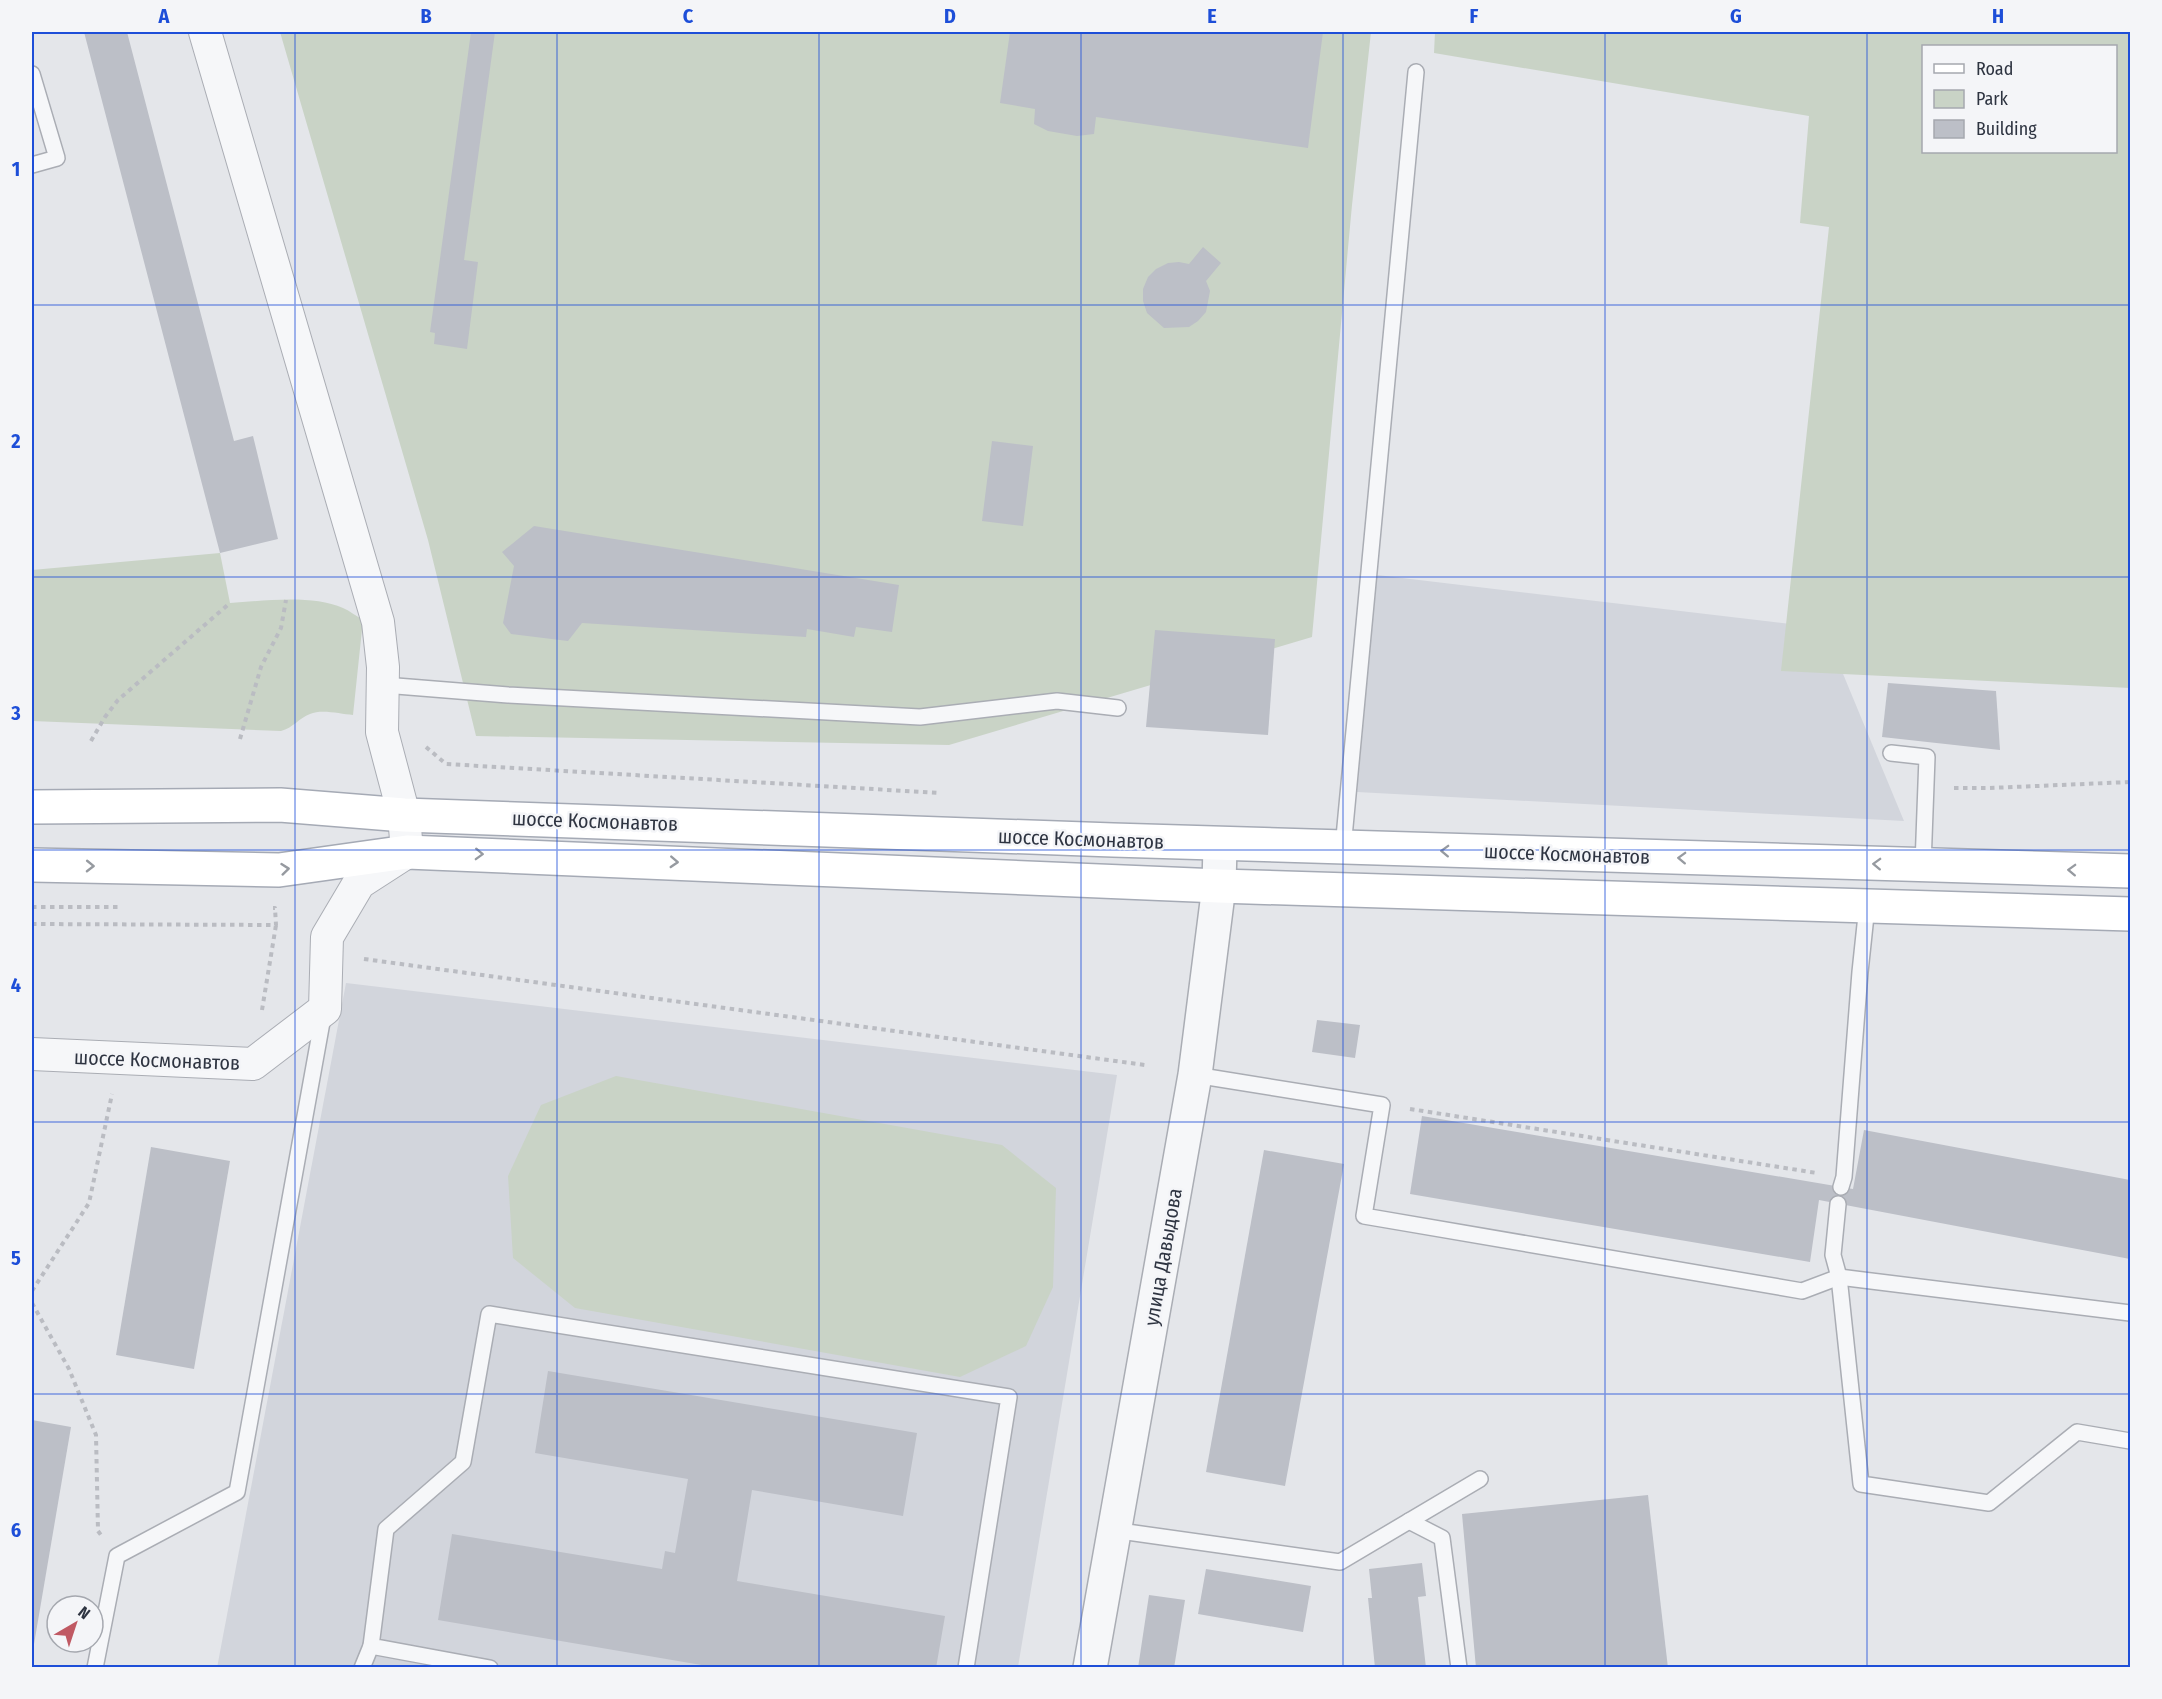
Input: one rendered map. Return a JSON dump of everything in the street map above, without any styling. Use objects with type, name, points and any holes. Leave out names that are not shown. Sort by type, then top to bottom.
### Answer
[{"type":"main road","name":"шоссе Космонавтов","points":[[32,807],[280,806],[404,815],[1343,848],[1924,851],[2130,871]]},
{"type":"main road","name":"шоссе Космонавтов","points":[[32,865],[279,870],[407,852],[1219,886],[2130,914]]},
{"type":"street","points":[[205,32],[378,622],[384,685],[382,732],[404,815],[407,852],[359,883],[327,937],[325,1009]]},
{"type":"street","name":"улица Давыдова","points":[[1090,1668],[1196,1075],[1219,886],[1220,844]]},
{"type":"street","name":"шоссе Космонавтов","points":[[32,1054],[253,1064],[325,1009]]},
{"type":"lane","points":[[1343,848],[1416,72]]},
{"type":"lane","points":[[32,74],[57,158],[32,165]]},
{"type":"lane","points":[[384,685],[508,695],[920,717],[1057,701],[1118,708]]},
{"type":"lane","points":[[1891,753],[1927,757],[1924,851]]},
{"type":"lane","points":[[1842,1182],[1867,906]]},
{"type":"lane","points":[[95,1668],[117,1556],[237,1492],[325,1009]]},
{"type":"lane","points":[[1196,1075],[1382,1105],[1364,1216],[1802,1291],[1839,1277],[2130,1313]]},
{"type":"lane","points":[[1838,1204],[1833,1255],[1839,1277],[1861,1484],[1989,1503],[2077,1432],[2130,1441]]},
{"type":"lane","points":[[362,1668],[371,1646],[387,1529],[463,1462],[489,1314],[1009,1397],[966,1668]]},
{"type":"lane","points":[[1113,1530],[1340,1562],[1480,1479]]},
{"type":"lane","points":[[1409,1521],[1442,1538],[1459,1668]]},
{"type":"lane","points":[[371,1646],[490,1668]]},
{"type":"path","points":[[240,739],[261,667],[281,628],[286,600]]},
{"type":"path","points":[[91,741],[118,700],[230,603]]},
{"type":"path","points":[[419,742],[446,764],[947,794]]},
{"type":"path","points":[[1924,851],[1950,788],[2130,782]]},
{"type":"path","points":[[253,1064],[276,925],[275,908]]},
{"type":"path","points":[[32,924],[276,925]]},
{"type":"path","points":[[326,954],[1145,1065]]},
{"type":"path","points":[[32,1291],[89,1203],[115,1083]]},
{"type":"path","points":[[1382,1105],[1842,1182]]},
{"type":"path","points":[[32,1303],[69,1369],[96,1435],[98,1532],[117,1556]]},
{"type":"shaded area","points":[[1377,575],[1824,628],[1904,821],[1357,792]]},
{"type":"shaded area","points":[[346,983],[1117,1075],[1018,1667],[217,1668]]},
{"type":"green space","points":[[280,32],[1371,32],[1352,205],[1312,637],[949,745],[476,736],[428,540]]},
{"type":"green space","points":[[1435,32],[2130,32],[2130,688],[1781,671],[1829,227],[1800,223],[1809,116],[1434,53]]},
{"type":"green space","points":[[220,553],[230,603],[317,601],[343,608],[363,620],[353,715],[315,713],[281,731],[32,721],[32,570]]},
{"type":"green space","points":[[616,1076],[1002,1145],[1056,1188],[1053,1287],[1026,1346],[960,1377],[575,1308],[513,1258],[508,1176],[541,1105]]},
{"type":"building","points":[[84,32],[127,32],[234,441],[253,436],[278,539],[220,553]]},
{"type":"building","points":[[471,32],[495,32],[464,260],[478,262],[467,349],[434,344],[435,333],[430,332]]},
{"type":"building","points":[[1010,32],[1323,32],[1308,148],[1096,117],[1094,134],[1077,136],[1048,131],[1034,124],[1035,109],[1000,103]]},
{"type":"building","points":[[1203,247],[1221,263],[1206,281],[1210,291],[1206,312],[1189,327],[1164,328],[1147,313],[1143,301],[1143,289],[1148,277],[1156,269],[1168,263],[1189,264]]},
{"type":"building","points":[[992,441],[1033,446],[1023,526],[982,521]]},
{"type":"building","points":[[534,526],[899,585],[892,632],[856,627],[854,637],[807,629],[806,637],[582,623],[568,641],[511,634],[503,623],[514,566],[502,552]]},
{"type":"building","points":[[1155,630],[1275,639],[1268,735],[1146,727]]},
{"type":"building","points":[[1888,683],[1996,691],[2000,750],[1882,737]]},
{"type":"building","points":[[1317,1020],[1360,1025],[1355,1058],[1312,1052]]},
{"type":"building","points":[[1422,1116],[1853,1189],[1864,1130],[2130,1180],[2130,1259],[1819,1200],[1810,1262],[1410,1194]]},
{"type":"building","points":[[151,1147],[230,1161],[194,1369],[116,1355]]},
{"type":"building","points":[[1264,1150],[1344,1164],[1285,1486],[1206,1472]]},
{"type":"building","points":[[548,1371],[917,1433],[903,1516],[752,1490],[737,1581],[945,1616],[936,1668],[719,1668],[438,1620],[452,1534],[662,1569],[665,1551],[675,1553],[688,1479],[535,1453]]},
{"type":"building","points":[[32,1420],[71,1427],[33,1650],[32,1650]]},
{"type":"building","points":[[1648,1495],[1668,1668],[1476,1668],[1462,1514]]},
{"type":"building","points":[[1422,1563],[1426,1596],[1418,1597],[1426,1668],[1375,1668],[1368,1598],[1372,1598],[1369,1569]]},
{"type":"building","points":[[1206,1569],[1311,1586],[1303,1632],[1198,1614]]},
{"type":"building","points":[[1149,1595],[1185,1600],[1174,1668],[1138,1668]]}]
